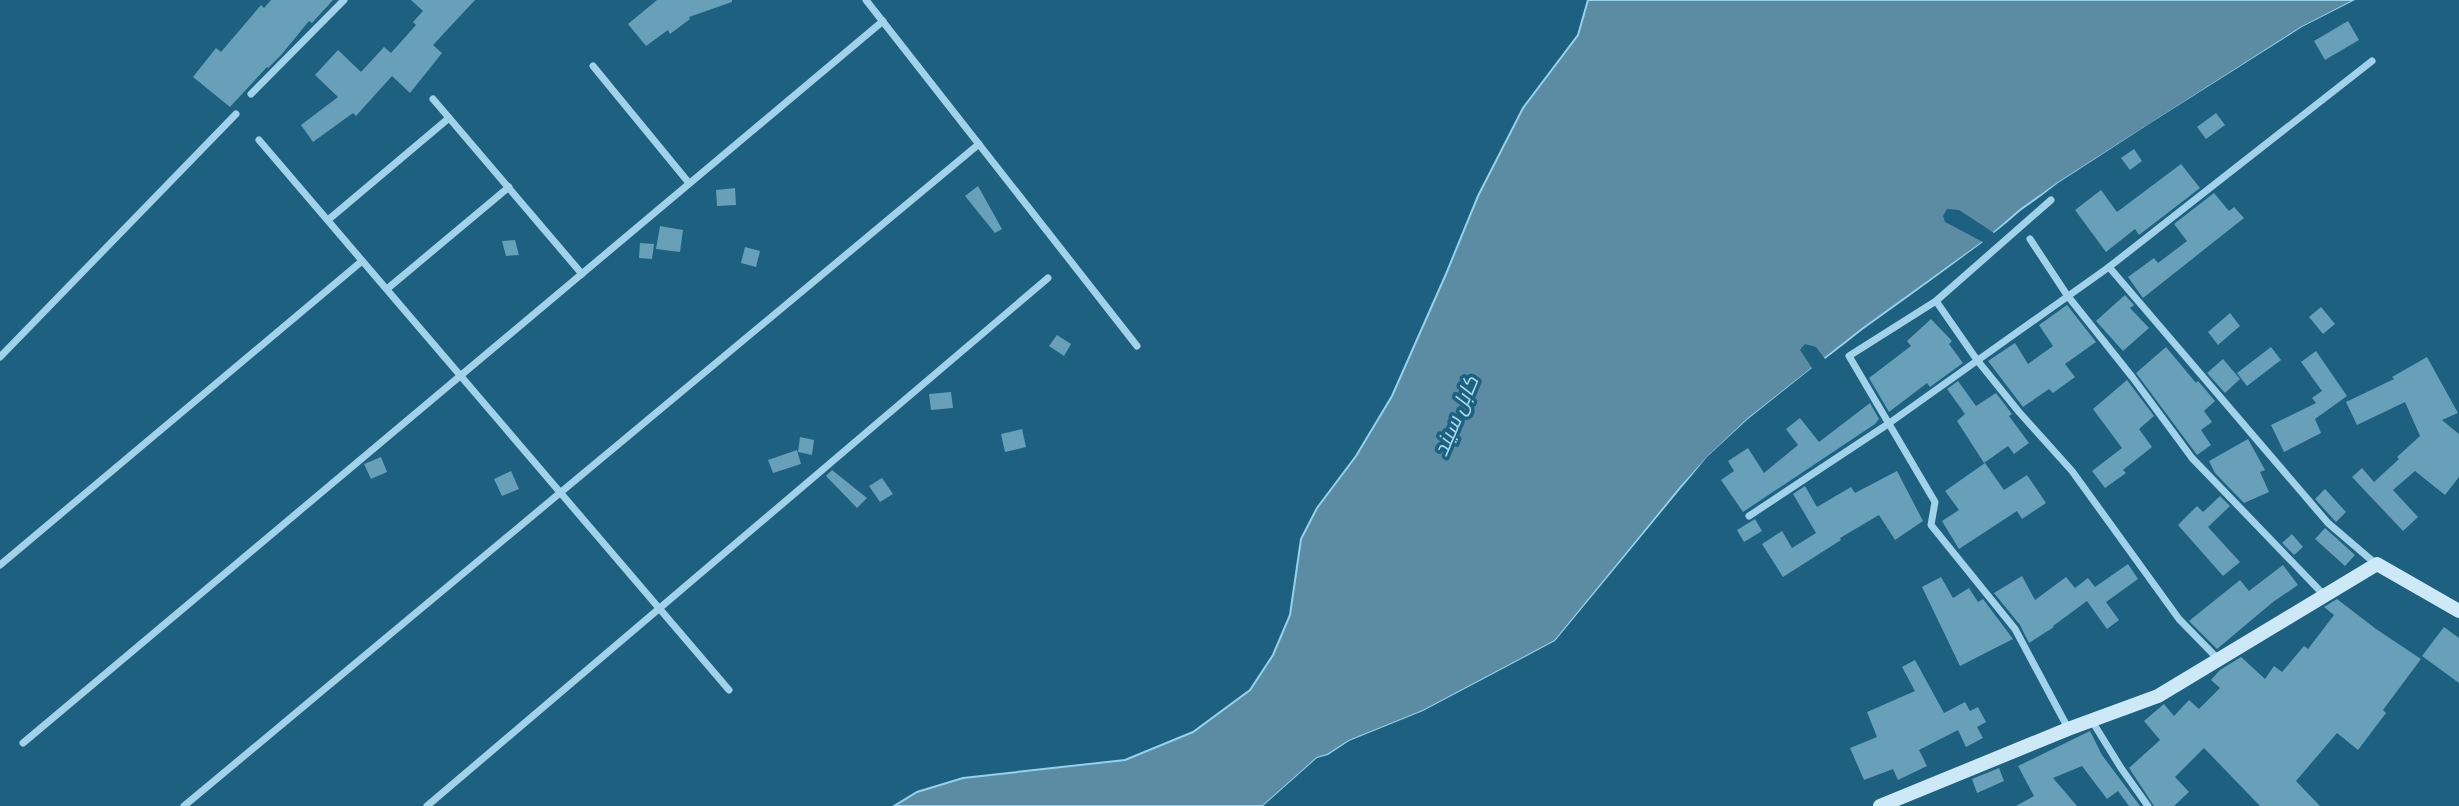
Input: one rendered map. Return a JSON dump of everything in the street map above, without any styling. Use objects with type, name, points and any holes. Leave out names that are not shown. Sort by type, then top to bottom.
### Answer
[{"type":"street","points":[[251,94],[344,0]]},
{"type":"street","points":[[866,0],[1137,346]]},
{"type":"street","points":[[23,743],[883,21]]},
{"type":"street","points":[[1749,516],[1888,424],[2109,267],[2372,61]]},
{"type":"street","points":[[593,66],[689,183]]},
{"type":"street","points":[[433,99],[582,274]]},
{"type":"street","points":[[0,357],[236,114]]},
{"type":"street","points":[[328,220],[449,118]]},
{"type":"street","points":[[259,140],[730,690]]},
{"type":"street","points":[[184,806],[979,144]]},
{"type":"street","points":[[387,289],[509,187]]},
{"type":"street","points":[[2051,200],[1936,301],[1849,356],[1935,502],[1931,526],[2015,629],[2068,729]]},
{"type":"street","points":[[2030,239],[2067,296],[2133,378],[2192,458],[2325,596]]},
{"type":"street","points":[[0,565],[362,261]]},
{"type":"street","points":[[2109,267],[2328,523],[2376,565],[2459,611]]},
{"type":"street","points":[[426,806],[1048,278]]},
{"type":"street","points":[[1936,301],[1977,360],[2072,471],[2179,619],[2219,660]]},
{"type":"street","points":[[1880,806],[2068,729],[2158,696],[2376,565]]},
{"type":"street","points":[[2092,721],[2148,806]]},
{"type":"water","name":"کابل سيند","points":[[1588,0],[2355,0],[2302,27],[2058,183],[2020,210],[1983,242],[1862,329],[1748,419],[1680,488],[1555,641],[1423,711],[1349,741],[1317,758],[1263,806],[894,806],[917,792],[963,778],[1125,760],[1193,732],[1250,690],[1273,655],[1290,615],[1301,539],[1317,508],[1356,456],[1392,396],[1478,196],[1523,108],[1578,35]]},
{"type":"pier","points":[[2358,0],[2357,3],[2304,30],[2060,185],[2022,213],[1986,245],[1864,332],[1750,422],[1710,459],[1683,490],[1557,644],[1425,715],[1350,744],[1311,766],[1268,806],[1263,806],[1317,758],[1328,755],[1349,741],[1423,711],[1555,641],[1707,457],[1748,419],[1812,368],[1800,350],[1805,344],[1816,347],[1825,359],[1983,242],[1945,222],[1943,216],[1947,209],[1959,210],[1994,233],[2058,183],[2149,124],[2302,27]]},
{"type":"building","points":[[271,0],[333,0],[312,23],[309,21],[282,54],[230,107],[193,77],[216,48],[221,52],[261,5],[264,8]]},
{"type":"building","points":[[411,0],[475,0],[433,45],[442,53],[410,93],[392,76],[356,116],[353,113],[313,142],[301,125],[338,97],[315,75],[338,50],[361,72],[384,47],[391,53],[416,25],[413,22],[423,11]]},
{"type":"building","points":[[657,0],[732,2],[689,17],[690,19],[670,34],[668,30],[646,46],[628,24]]},
{"type":"building","points":[[2348,21],[2359,40],[2325,60],[2314,41]]},
{"type":"building","points":[[2216,113],[2225,125],[2206,139],[2197,127]]},
{"type":"building","points":[[2134,149],[2142,161],[2130,170],[2121,158]]},
{"type":"building","points":[[2181,164],[2200,188],[2139,235],[2135,229],[2106,252],[2075,210],[2101,190],[2117,212]]},
{"type":"building","points":[[978,186],[1002,229],[995,233],[965,196]]},
{"type":"building","points":[[735,188],[736,205],[717,206],[716,190]]},
{"type":"building","points":[[2214,193],[2229,211],[2234,207],[2244,218],[2143,298],[2128,277],[2154,258],[2158,263],[2187,241],[2174,224]]},
{"type":"building","points":[[660,226],[683,230],[680,252],[656,249]]},
{"type":"building","points":[[515,240],[519,255],[506,256],[502,241]]},
{"type":"building","points":[[640,243],[654,244],[652,259],[639,258]]},
{"type":"building","points":[[745,247],[760,251],[756,267],[741,263]]},
{"type":"building","points":[[2125,295],[2134,305],[2130,308],[2149,328],[2123,351],[2096,321]]},
{"type":"building","points":[[2067,305],[2096,342],[2065,364],[2075,377],[2053,393],[2049,389],[2023,407],[1988,361],[2015,343],[2028,364],[2053,346],[2039,325]]},
{"type":"building","points":[[2321,307],[2335,324],[2323,334],[2309,317]]},
{"type":"building","points":[[2230,313],[2240,326],[2218,345],[2208,332]]},
{"type":"building","points":[[1931,319],[1952,341],[1949,344],[1963,363],[1930,387],[1927,383],[1889,412],[1869,378],[1911,346],[1907,341]]},
{"type":"building","points":[[1057,335],[1071,344],[1064,356],[1049,346]]},
{"type":"building","points":[[2166,347],[2215,401],[2204,411],[2212,422],[2201,430],[2211,445],[2197,455],[2136,373]]},
{"type":"building","points":[[2271,347],[2281,360],[2247,386],[2237,373]]},
{"type":"building","points":[[2316,351],[2347,396],[2315,419],[2321,433],[2284,452],[2271,425],[2316,403],[2312,398],[2322,391],[2301,362]]},
{"type":"building","points":[[2427,357],[2458,413],[2442,420],[2459,434],[2459,477],[2445,495],[2415,471],[2393,490],[2418,517],[2403,531],[2352,477],[2362,468],[2374,482],[2420,436],[2405,402],[2357,425],[2346,402],[2394,379],[2392,377]]},
{"type":"building","points":[[2223,359],[2240,379],[2225,393],[2207,373]]},
{"type":"building","points":[[2127,380],[2154,416],[2139,429],[2152,447],[2123,470],[2126,473],[2105,488],[2092,471],[2122,448],[2093,409]]},
{"type":"building","points":[[1958,381],[1976,406],[1996,393],[2029,443],[2014,454],[2008,446],[1984,463],[1957,421],[1965,414],[1947,389]]},
{"type":"building","points":[[951,392],[953,408],[931,410],[929,394]]},
{"type":"building","points":[[1870,403],[1879,419],[1875,424],[1743,512],[1721,480],[1734,471],[1728,461],[1748,448],[1764,473],[1798,445],[1786,429],[1800,418],[1819,442]]},
{"type":"building","points":[[1022,429],[1026,447],[1005,452],[1001,434]]},
{"type":"building","points":[[800,437],[814,440],[812,455],[798,452]]},
{"type":"building","points":[[2248,439],[2265,470],[2260,472],[2269,492],[2244,503],[2215,473],[2209,461]]},
{"type":"building","points":[[797,450],[801,464],[773,473],[768,460]]},
{"type":"building","points":[[381,457],[387,472],[371,479],[364,464]]},
{"type":"building","points":[[1985,463],[2004,490],[2027,475],[2046,503],[2022,519],[2017,511],[1959,549],[1942,521],[1959,510],[1945,491]]},
{"type":"building","points":[[832,470],[867,498],[857,508],[826,476]]},
{"type":"building","points":[[511,471],[519,489],[502,496],[494,479]]},
{"type":"building","points":[[1897,471],[1923,521],[1895,540],[1879,515],[1783,577],[1762,544],[1782,531],[1792,548],[1816,533],[1793,494],[1805,486],[1817,507],[1851,487],[1855,493]]},
{"type":"building","points":[[882,478],[893,494],[880,502],[869,486]]},
{"type":"building","points":[[2325,489],[2346,512],[2336,522],[2315,499]]},
{"type":"building","points":[[2220,496],[2230,506],[2208,527],[2240,562],[2223,576],[2178,525],[2197,506],[2203,512]]},
{"type":"building","points":[[1755,519],[1762,531],[1744,542],[1737,530]]},
{"type":"building","points":[[2325,528],[2355,555],[2345,566],[2315,539]]},
{"type":"building","points":[[2292,534],[2303,547],[2294,555],[2282,543]]},
{"type":"building","points":[[2128,564],[2138,579],[2106,602],[2119,620],[2107,629],[2087,601],[2029,643],[2020,625],[1994,593],[2022,576],[2035,600],[2066,577],[2075,588],[2088,578],[2095,587]]},
{"type":"building","points":[[2283,565],[2298,585],[2273,602],[2217,649],[2189,621],[2240,580],[2249,591]]},
{"type":"building","points":[[1941,577],[1953,598],[1969,588],[1978,602],[1983,599],[2013,639],[1960,666],[1922,587]]},
{"type":"building","points":[[2337,599],[2421,659],[2383,710],[2386,713],[2358,750],[2337,733],[2296,781],[2320,806],[2260,806],[2204,748],[2175,777],[2189,792],[2174,806],[2154,806],[2129,768],[2160,740],[2144,721],[2164,704],[2174,716],[2189,700],[2199,709],[2220,688],[2211,680],[2220,670],[2241,657],[2265,679],[2274,666],[2282,672],[2304,646],[2308,649],[2334,615],[2324,607]]},
{"type":"building","points":[[2444,627],[2459,638],[2459,683],[2422,656]]},
{"type":"building","points":[[1915,660],[1944,713],[1965,702],[1970,711],[1978,707],[1986,722],[1977,727],[1983,738],[1966,747],[1958,730],[1919,750],[1927,766],[1898,780],[1893,769],[1864,780],[1850,748],[1877,737],[1867,712],[1915,691],[1902,667]]},
{"type":"building","points":[[2090,731],[2102,755],[2140,806],[2129,806],[2118,791],[2107,799],[2082,766],[2053,778],[2077,806],[2016,806],[2034,796],[2018,766]]},
{"type":"building","points":[[1999,768],[2004,781],[1977,793],[1972,779]]}]
